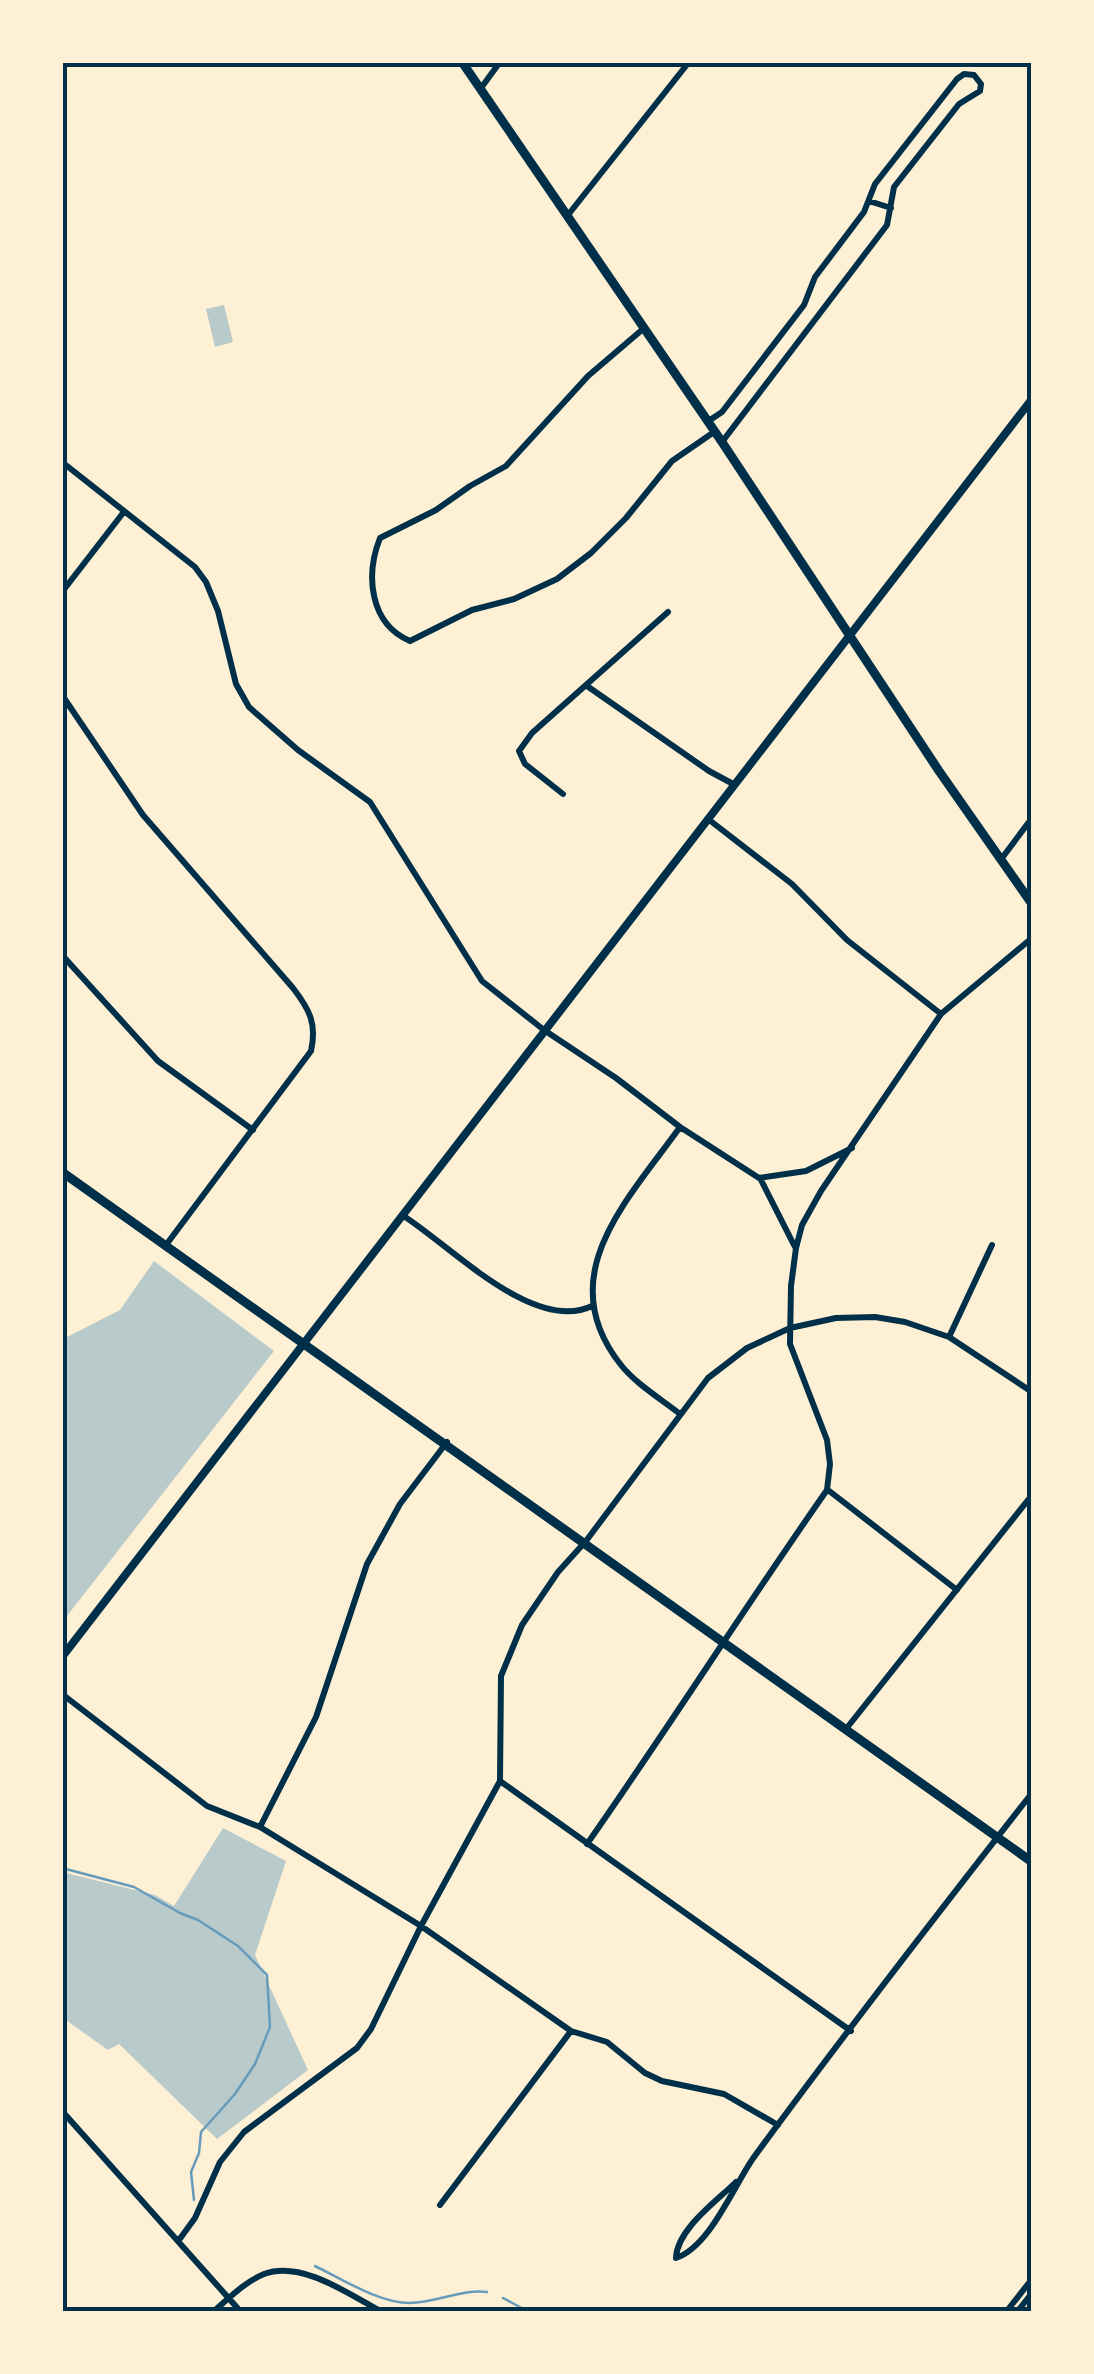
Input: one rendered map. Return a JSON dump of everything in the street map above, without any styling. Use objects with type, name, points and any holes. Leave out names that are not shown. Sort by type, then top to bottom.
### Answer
[{"type":"main road","points":[[462,62],[1032,904]]},
{"type":"main road","points":[[62,1172],[447,1442],[1032,1862]]},
{"type":"street","points":[[481,88],[500,62]]},
{"type":"street","points":[[568,215],[689,62]]},
{"type":"street","points":[[707,422],[722,412],[804,305],[814,277],[864,212],[875,184],[957,79],[964,74],[974,75],[981,84],[980,91],[963,100],[894,187],[886,225],[722,442]]},
{"type":"street","points":[[869,201],[890,208]]},
{"type":"street","points":[[642,329],[588,376],[506,466],[436,510],[380,538],[372,584],[378,614],[395,635],[410,642],[472,610],[514,599],[557,579],[626,518],[672,462],[714,432]]},
{"type":"street","points":[[768,354],[781,363]]},
{"type":"street","points":[[62,1657],[1032,399]]},
{"type":"street","points":[[62,462],[195,567],[218,612],[236,684],[249,708],[276,733],[370,802],[482,980],[544,1030],[680,1127],[760,1178],[796,1248]]},
{"type":"street","points":[[62,592],[123,512]]},
{"type":"street","points":[[563,794],[525,764],[520,750],[532,733],[668,612]]},
{"type":"street","points":[[587,686],[735,785]]},
{"type":"street","points":[[62,695],[143,814],[293,988],[314,1020],[311,1051],[166,1245]]},
{"type":"street","points":[[1002,858],[1032,818]]},
{"type":"street","points":[[708,819],[792,884],[847,940],[941,1014]]},
{"type":"street","points":[[587,1844],[660,1740],[722,1639],[827,1490],[827,1440],[792,1354],[796,1248],[802,1225],[941,1014],[1032,938]]},
{"type":"street","points":[[62,955],[158,1061],[253,1130]]},
{"type":"street","points":[[680,1127],[618,1214],[596,1256],[592,1306],[604,1340],[624,1368],[680,1414]]},
{"type":"street","points":[[760,1178],[806,1170],[852,1148]]},
{"type":"street","points":[[402,1215],[519,1298],[566,1311],[592,1306]]},
{"type":"street","points":[[949,1336],[992,1245]]},
{"type":"street","points":[[179,2240],[196,2218],[220,2162],[244,2132],[357,2048],[371,2030],[421,1926],[500,1781],[501,1676],[509,1652],[558,1572],[586,1542],[680,1414],[720,1368],[760,1341],[790,1328],[836,1318],[876,1317],[949,1336],[1032,1392]]},
{"type":"street","points":[[260,1828],[316,1718],[367,1564],[400,1504],[447,1442]]},
{"type":"street","points":[[827,1490],[957,1590]]},
{"type":"street","points":[[846,1729],[1032,1495]]},
{"type":"street","points":[[62,1694],[207,1806],[260,1828],[421,1926],[570,2031],[607,2042],[644,2073],[662,2081],[724,2094],[778,2125]]},
{"type":"street","points":[[500,1781],[851,2031]]},
{"type":"street","points":[[736,2182],[714,2224],[686,2254],[676,2258],[676,2248],[685,2235],[736,2182],[1032,1793]]},
{"type":"street","points":[[440,2205],[570,2031]]},
{"type":"street","points":[[62,2111],[241,2312]]},
{"type":"street","points":[[214,2312],[263,2274],[292,2270],[382,2312]]},
{"type":"street","points":[[1006,2312],[1032,2279]]},
{"type":"street","points":[[1017,2312],[1032,2293]]},
{"type":"shaded area","points":[[224,305],[233,342],[215,347],[206,309]]},
{"type":"shaded area","points":[[154,1261],[274,1351],[63,1621],[63,1339],[120,1310]]},
{"type":"shaded area","points":[[223,1828],[286,1861],[255,1955],[308,2070],[217,2139],[119,2044],[108,2050],[63,2018],[62,1872],[155,1895],[174,1906]]},
{"type":"waterway","points":[[62,1868],[134,1887],[198,1920],[238,1946],[267,1975],[270,2027],[255,2064],[201,2132],[199,2153],[191,2172],[194,2200]]},
{"type":"waterway","points":[[315,2266],[398,2302],[487,2292]]},
{"type":"waterway","points":[[503,2298],[529,2312]]}]
